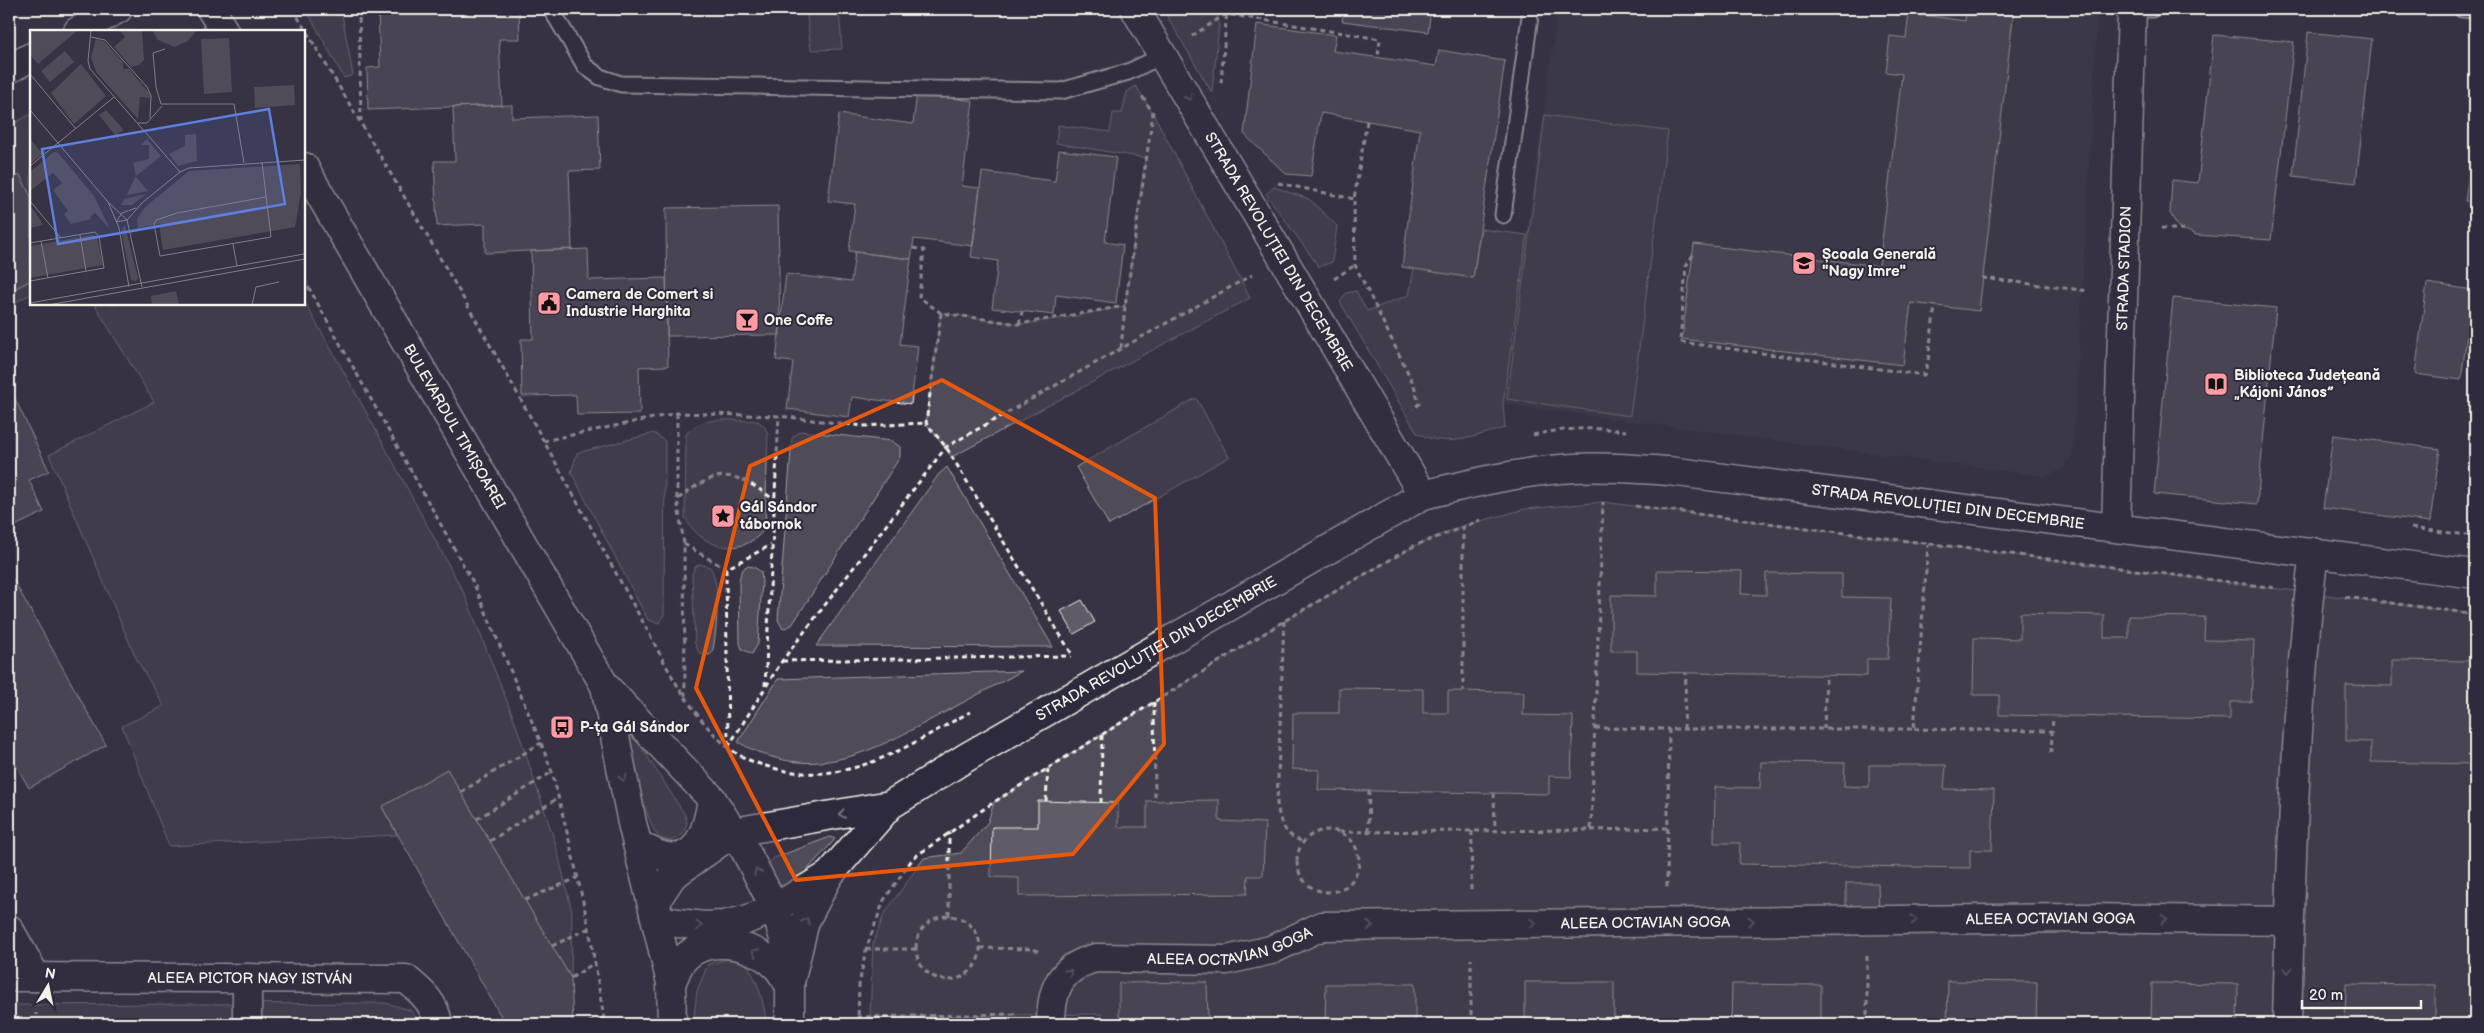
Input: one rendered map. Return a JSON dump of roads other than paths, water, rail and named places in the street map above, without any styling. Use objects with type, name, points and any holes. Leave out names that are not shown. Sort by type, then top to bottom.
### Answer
[{"type":"street","points":[[80,30],[118,9]]},
{"type":"street","points":[[211,9],[223,30]]},
{"type":"street","name":"STRADA REVOLUȚIEI DIN DECEMBRIE","points":[[1135,9],[1164,55],[1423,496]]},
{"type":"street","name":"STRADA STADION","points":[[2116,528],[2132,9]]},
{"type":"street","points":[[9,69],[30,58]]},
{"type":"street","name":"BULEVARDUL TIMIȘOAREI","points":[[305,168],[605,686],[712,799],[734,832],[775,908],[784,942],[790,985],[790,1024]]},
{"type":"street","name":"STRADA REVOLUȚIEI DIN DECEMBRIE","points":[[790,985],[806,921],[829,875],[890,805],[967,757],[1423,496],[1476,482],[1525,473],[1574,468],[1614,467],[1669,471],[2475,574]]},
{"type":"street","points":[[2287,1024],[2296,741],[2314,552]]},
{"type":"street","name":"BULEVARDUL TIMIȘOAREI","points":[[605,686],[637,843],[671,983],[672,1024]]},
{"type":"street","points":[[637,843],[649,851],[668,858],[688,853],[698,846],[704,835],[709,822],[712,799]]},
{"type":"street","name":"STRADA REVOLUȚIEI DIN DECEMBRIE","points":[[734,832],[890,805]]},
{"type":"street","points":[[734,832],[672,876],[660,896],[654,913],[657,917],[670,922],[704,926],[731,923],[775,908]]},
{"type":"street","name":"STRADA REVOLUȚIEI DIN DECEMBRIE","points":[[775,908],[829,875]]},
{"type":"street","name":"ALEEA OCTAVIAN GOGA","points":[[1051,1019],[1053,993],[1065,974],[1073,967],[1096,958],[1227,960],[1271,950],[1322,926],[2084,918],[2289,921]]},
{"type":"street","points":[[9,929],[36,977]]},
{"type":"street","points":[[671,983],[680,965],[692,952],[707,946],[725,943],[757,952],[776,966],[790,985]]},
{"type":"street","name":"ALEEA PICTOR NAGY ISTVÁN","points":[[9,977],[406,979],[427,996],[438,1024]]},
{"type":"street","points":[[247,978],[247,1024]]},
{"type":"lane","points":[[551,9],[585,66],[600,77],[621,84],[1061,91],[1128,72],[1164,55]]},
{"type":"lane","points":[[1503,215],[1531,9]]},
{"type":"lane","points":[[2143,9],[2152,9]]},
{"type":"lane","points":[[2462,9],[2475,10]]},
{"type":"place","name":"Școala Generală \"Nagy Imre\"","points":[[1804,263]]},
{"type":"place","name":"Camera de Comert si Industrie Harghita","points":[[549,303]]},
{"type":"place","name":"One Coffe","points":[[747,320]]},
{"type":"place","name":"Biblioteca Județeană „Kájoni János”","points":[[2216,384]]},
{"type":"place","name":"Gál Sándor tábornok","points":[[723,516]]},
{"type":"place","name":"P-ța Gál Sándor","points":[[562,727]]}]
